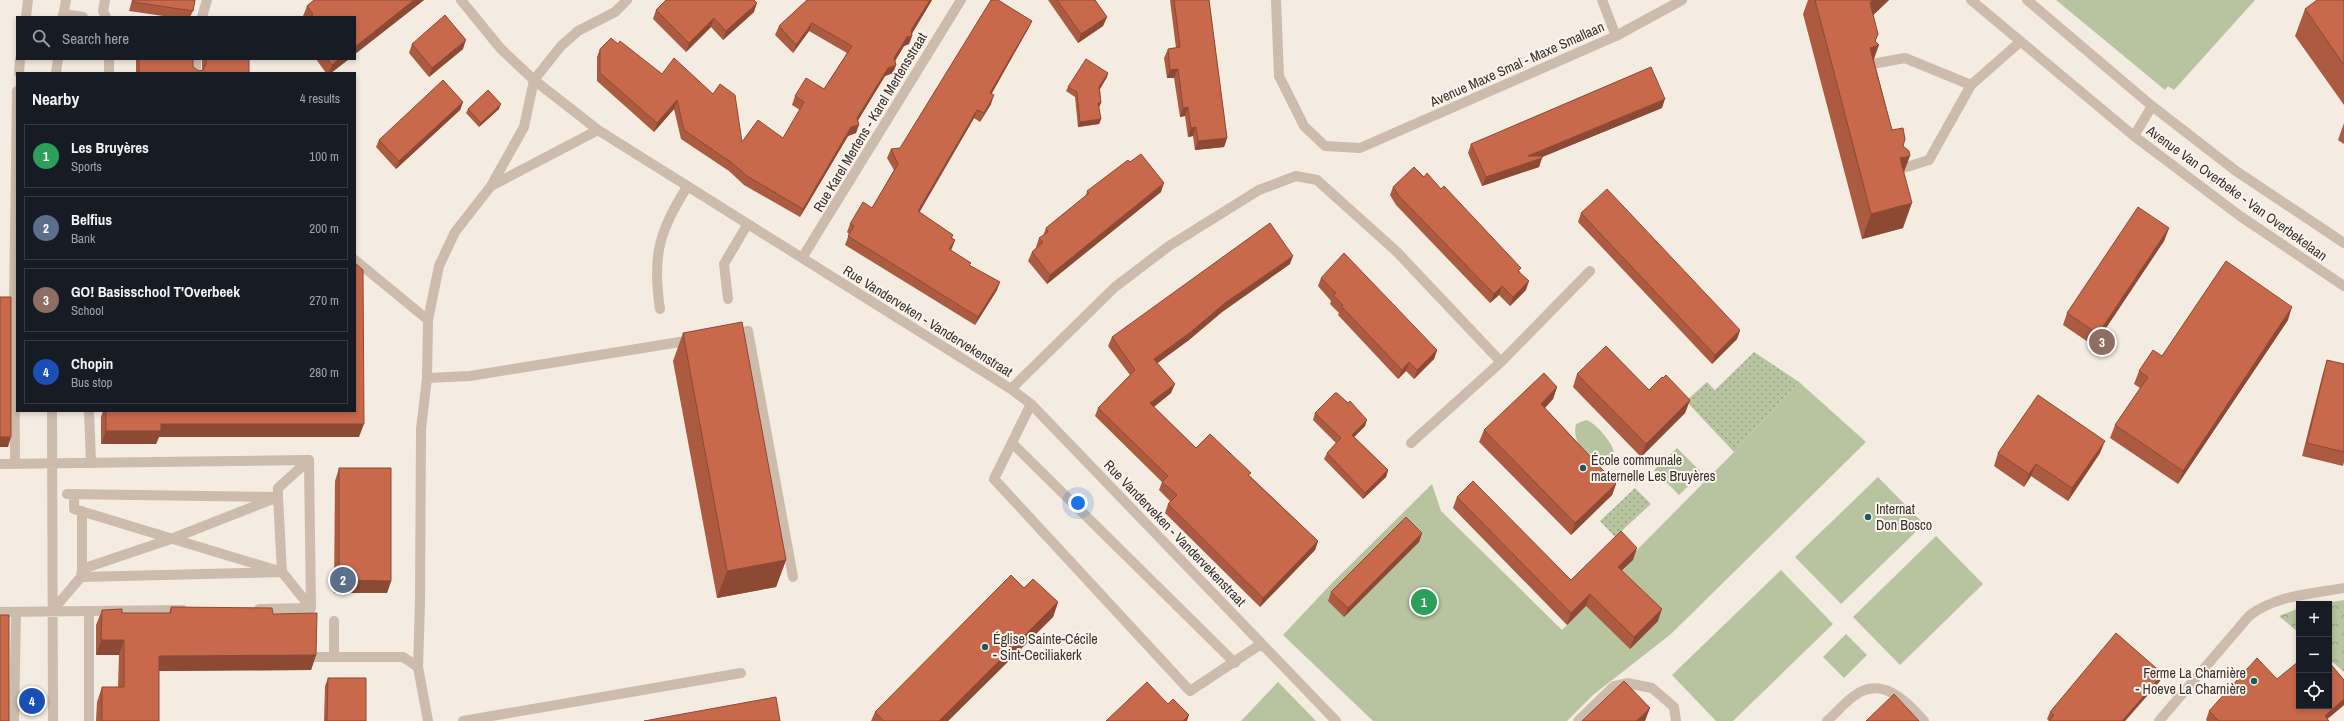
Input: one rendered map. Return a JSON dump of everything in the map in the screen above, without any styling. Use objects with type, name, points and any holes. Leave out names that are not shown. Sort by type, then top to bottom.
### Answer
[{"type":"street","points":[[26,16],[28,0]]},
{"type":"street","points":[[63,16],[66,0]]},
{"type":"street","points":[[105,0],[103,11],[106,16]]},
{"type":"street","points":[[202,16],[207,0]]},
{"type":"street","name":"Rue Vanderveken - Vandervekenstraat","points":[[461,0],[501,49],[534,80],[598,130],[747,225],[1011,389],[1030,404],[1336,721]]},
{"type":"street","points":[[428,721],[418,667],[421,429],[427,378],[428,320],[439,266],[455,232],[491,186],[524,127],[534,80],[561,46],[578,31],[615,12],[627,0]]},
{"type":"street","name":"Rue Karel Mertens - Karel Mertensstraat","points":[[802,258],[961,0]]},
{"type":"street","name":"Avenue Maxe Smal - Maxe Smallaan","points":[[1276,0],[1279,76],[1304,126],[1326,146],[1360,148],[1616,36],[1682,0]]},
{"type":"street","points":[[1602,0],[1616,36]]},
{"type":"street","name":"Avenue Van Overbeke - Van Overbekelaan","points":[[1971,0],[2134,136],[2240,216],[2344,286]]},
{"type":"street","name":"Avenue Van Overbeke - Van Overbekelaan","points":[[2026,0],[2152,106],[2236,170],[2344,243]]},
{"type":"street","points":[[1900,169],[1929,160],[1971,85],[2020,42]]},
{"type":"street","points":[[1872,64],[1905,58],[1971,85]]},
{"type":"street","points":[[19,72],[20,60]]},
{"type":"street","points":[[56,72],[58,60]]},
{"type":"street","points":[[109,72],[110,60]]},
{"type":"street","points":[[196,60],[196,72]]},
{"type":"street","name":"Avenue Van Overbeke - Van Overbekelaan","points":[[2134,136],[2152,106]]},
{"type":"street","points":[[491,186],[598,130]]},
{"type":"street","points":[[15,464],[14,306],[16,163]]},
{"type":"street","points":[[1011,389],[1115,286],[1169,246],[1259,190],[1296,176],[1317,180],[1397,252],[1501,362]]},
{"type":"street","points":[[660,309],[657,289],[657,259],[661,238],[669,215],[687,187]]},
{"type":"street","points":[[728,299],[724,264],[747,225]]},
{"type":"street","points":[[356,261],[428,320]]},
{"type":"street","points":[[1411,443],[1501,362],[1590,272]]},
{"type":"street","points":[[725,335],[748,331],[793,578]]},
{"type":"street","points":[[427,378],[470,376],[702,339]]},
{"type":"street","points":[[1030,404],[994,479],[1190,691],[1235,663],[1261,644]]},
{"type":"street","points":[[52,412],[53,721]]},
{"type":"street","points":[[89,412],[91,463]]},
{"type":"street","points":[[1012,442],[1235,663]]},
{"type":"street","points":[[0,464],[309,460]]},
{"type":"street","points":[[282,572],[278,488],[309,460]]},
{"type":"street","points":[[309,460],[311,608]]},
{"type":"street","points":[[278,497],[70,494],[74,509],[282,572],[311,608]]},
{"type":"street","points":[[52,611],[81,573],[278,497]]},
{"type":"street","points":[[81,573],[82,511]]},
{"type":"street","points":[[81,573],[282,572]]},
{"type":"street","points":[[2159,721],[2249,616],[2260,608],[2282,598],[2344,588]]},
{"type":"street","points":[[247,609],[311,608]]},
{"type":"street","points":[[0,612],[192,610]]},
{"type":"street","points":[[88,611],[89,721]]},
{"type":"street","points":[[14,721],[16,612]]},
{"type":"street","points":[[334,621],[334,657]]},
{"type":"street","points":[[316,657],[403,657],[418,667]]},
{"type":"street","points":[[463,721],[741,673]]},
{"type":"street","points":[[1578,721],[1614,686],[1627,683],[1652,688],[1674,707],[1676,721]]},
{"type":"street","points":[[1827,721],[1855,695],[1870,688],[1895,693],[1908,702],[1924,721]]},
{"type":"green space","points":[[2056,0],[2255,0],[2174,90],[2168,86],[2165,90]]},
{"type":"green space","points":[[1754,352],[1799,382],[1734,452],[1686,401],[1707,382],[1715,390]]},
{"type":"green space","points":[[1799,382],[1866,442],[1671,634],[1593,695],[1567,721],[1373,721],[1283,635],[1332,583],[1432,484],[1441,511],[1562,630],[1633,560],[1630,557],[1734,452]]},
{"type":"green space","points":[[1586,420],[1599,429],[1611,444],[1614,453],[1609,459],[1595,459],[1588,455],[1579,445],[1575,431],[1576,424]]},
{"type":"green space","points":[[1677,448],[1702,473],[1679,495],[1654,470]]},
{"type":"green space","points":[[1878,477],[1924,524],[1841,604],[1795,557]]},
{"type":"green space","points":[[1635,488],[1651,504],[1615,537],[1600,521]]},
{"type":"green space","points":[[1936,536],[1983,584],[1900,665],[1853,617]]},
{"type":"green space","points":[[1781,570],[1833,624],[1733,721],[1716,721],[1672,675]]},
{"type":"green space","points":[[2344,600],[2344,672],[2332,662],[2332,602]]},
{"type":"green space","points":[[2296,609],[2296,630],[2279,616]]},
{"type":"green space","points":[[1846,634],[1867,655],[1844,678],[1823,657]]},
{"type":"green space","points":[[1278,682],[1316,721],[1241,721]]},
{"type":"building","points":[[133,0],[195,0],[193,11],[133,2]]},
{"type":"building","points":[[314,0],[414,0],[356,46],[356,16],[312,16],[313,14],[307,6]]},
{"type":"building","points":[[666,0],[754,0],[757,3],[726,31],[714,18],[689,43],[656,10]]},
{"type":"building","points":[[807,0],[930,0],[911,30],[912,36],[907,37],[894,58],[896,65],[888,68],[857,118],[859,125],[851,127],[803,209],[747,176],[732,163],[684,130],[677,100],[657,123],[600,73],[600,49],[611,38],[618,44],[620,41],[662,74],[674,58],[713,94],[720,84],[735,95],[742,142],[758,120],[783,138],[804,102],[795,96],[806,78],[824,89],[852,46],[812,23],[796,45],[779,26]]},
{"type":"building","points":[[991,0],[998,0],[1032,21],[990,93],[994,95],[984,113],[977,110],[918,211],[953,235],[951,238],[955,240],[949,249],[971,263],[969,265],[1000,282],[978,317],[848,236],[854,226],[850,224],[863,202],[872,208],[898,164],[891,149],[900,148]]},
{"type":"building","points":[[1057,0],[1095,0],[1107,17],[1081,34]]},
{"type":"building","points":[[1174,0],[1209,0],[1227,138],[1198,141],[1196,127],[1191,128],[1188,107],[1183,108],[1178,69],[1170,70],[1168,49],[1180,47]]},
{"type":"building","points":[[1815,0],[1872,0],[1870,3],[1878,34],[1875,41],[1879,45],[1870,48],[1892,130],[1903,128],[1905,139],[1903,146],[1909,151],[1910,156],[1900,158],[1912,203],[1871,214]]},
{"type":"building","points":[[2317,0],[2344,0],[2344,65],[2305,9]]},
{"type":"building","points":[[445,15],[466,40],[432,68],[412,44]]},
{"type":"building","points":[[1086,59],[1108,73],[1099,87],[1101,103],[1098,103],[1101,119],[1080,122],[1077,92],[1068,87]]},
{"type":"building","points":[[139,60],[193,60],[193,67],[199,71],[203,70],[206,60],[249,60],[249,72],[139,72]]},
{"type":"building","points":[[328,60],[338,60],[332,65]]},
{"type":"building","points":[[1651,67],[1665,99],[1528,156],[1542,156],[1542,158],[1486,177],[1471,144]]},
{"type":"building","points":[[443,80],[463,102],[399,161],[379,140]]},
{"type":"building","points":[[488,90],[501,104],[481,123],[468,109]]},
{"type":"building","points":[[1141,154],[1164,183],[1050,275],[1032,252],[1043,242],[1039,238],[1048,232],[1046,228],[1089,193],[1087,191],[1128,160],[1130,162]]},
{"type":"building","points":[[1414,167],[1424,177],[1427,173],[1441,189],[1444,186],[1521,268],[1518,271],[1529,281],[1513,297],[1502,286],[1494,294],[1399,196],[1393,187]]},
{"type":"building","points":[[1607,189],[1740,330],[1715,355],[1581,213]]},
{"type":"building","points":[[2138,207],[2169,228],[2098,334],[2067,313]]},
{"type":"building","points":[[1270,223],[1293,256],[1225,303],[1192,331],[1154,359],[1175,384],[1150,403],[1196,448],[1210,434],[1251,473],[1248,475],[1318,541],[1263,598],[1168,504],[1177,495],[1162,482],[1168,476],[1098,408],[1135,370],[1112,337]]},
{"type":"building","points":[[1344,253],[1437,350],[1417,370],[1409,362],[1402,370],[1341,306],[1343,305],[1333,295],[1336,293],[1321,278]]},
{"type":"building","points":[[2226,261],[2292,307],[2183,471],[2115,425],[2148,377],[2139,371],[2153,350],[2162,356]]},
{"type":"building","points":[[356,264],[363,270],[364,424],[161,424],[161,431],[106,431],[106,412],[356,412]]},
{"type":"building","points":[[0,297],[11,297],[11,437],[0,437]]},
{"type":"building","points":[[742,322],[786,560],[727,571],[683,333]]},
{"type":"building","points":[[1606,346],[1649,390],[1666,375],[1690,400],[1646,444],[1577,374]]},
{"type":"building","points":[[2327,360],[2344,364],[2344,452],[2307,443]]},
{"type":"building","points":[[1544,373],[1557,387],[1541,404],[1616,484],[1575,523],[1484,430]]},
{"type":"building","points":[[1335,393],[1337,393],[1348,403],[1350,401],[1367,420],[1352,435],[1388,470],[1365,493],[1327,453],[1341,438],[1315,413]]},
{"type":"building","points":[[2038,395],[2105,441],[2072,488],[2036,464],[2029,474],[1998,453]]},
{"type":"building","points":[[339,468],[391,468],[391,581],[339,580]]},
{"type":"building","points":[[1473,481],[1571,580],[1621,531],[1637,548],[1618,567],[1662,609],[1634,637],[1590,594],[1571,613],[1457,497]]},
{"type":"building","points":[[1406,517],[1422,533],[1348,608],[1331,592]]},
{"type":"building","points":[[1011,575],[1024,588],[1033,579],[1058,602],[939,721],[884,721],[875,712]]},
{"type":"building","points":[[171,607],[272,608],[273,614],[317,613],[316,655],[159,656],[159,721],[102,721],[102,687],[124,687],[124,640],[101,640],[102,610],[122,609],[122,613],[171,613]]},
{"type":"building","points":[[0,615],[9,615],[9,721],[0,721]]},
{"type":"building","points":[[2116,633],[2163,674],[2122,721],[2049,721],[2054,715],[2050,712]]},
{"type":"building","points":[[2257,658],[2277,679],[2296,663],[2296,709],[2332,709],[2332,666],[2344,680],[2344,699],[2325,716],[2329,721],[2219,721],[2209,711]]},
{"type":"building","points":[[328,678],[366,678],[366,721],[327,721]]},
{"type":"building","points":[[1624,681],[1650,708],[1636,721],[1582,721]]},
{"type":"building","points":[[1147,682],[1168,704],[1173,699],[1189,715],[1183,721],[1106,721]]},
{"type":"building","points":[[1894,694],[1919,721],[1866,721]]},
{"type":"building","points":[[776,697],[780,721],[644,721]]},
{"type":"place","name":"GO! Basisschool T'Overbeek","points":[[2102,342]]},
{"type":"place","name":"École communale maternelle Les Bruyères","points":[[1583,468]]},
{"type":"place","name":"Internat Don Bosco","points":[[1868,517]]},
{"type":"place","name":"Belfius","points":[[343,580]]},
{"type":"place","name":"Les Bruyères","points":[[1424,602]]},
{"type":"place","name":"Église Sainte-Cécile - Sint-Ceciliakerk","points":[[985,647]]},
{"type":"place","name":"Ferme La Charnière - Hoeve La Charnière","points":[[2254,681]]},
{"type":"place","name":"Chopin","points":[[32,701]]}]
